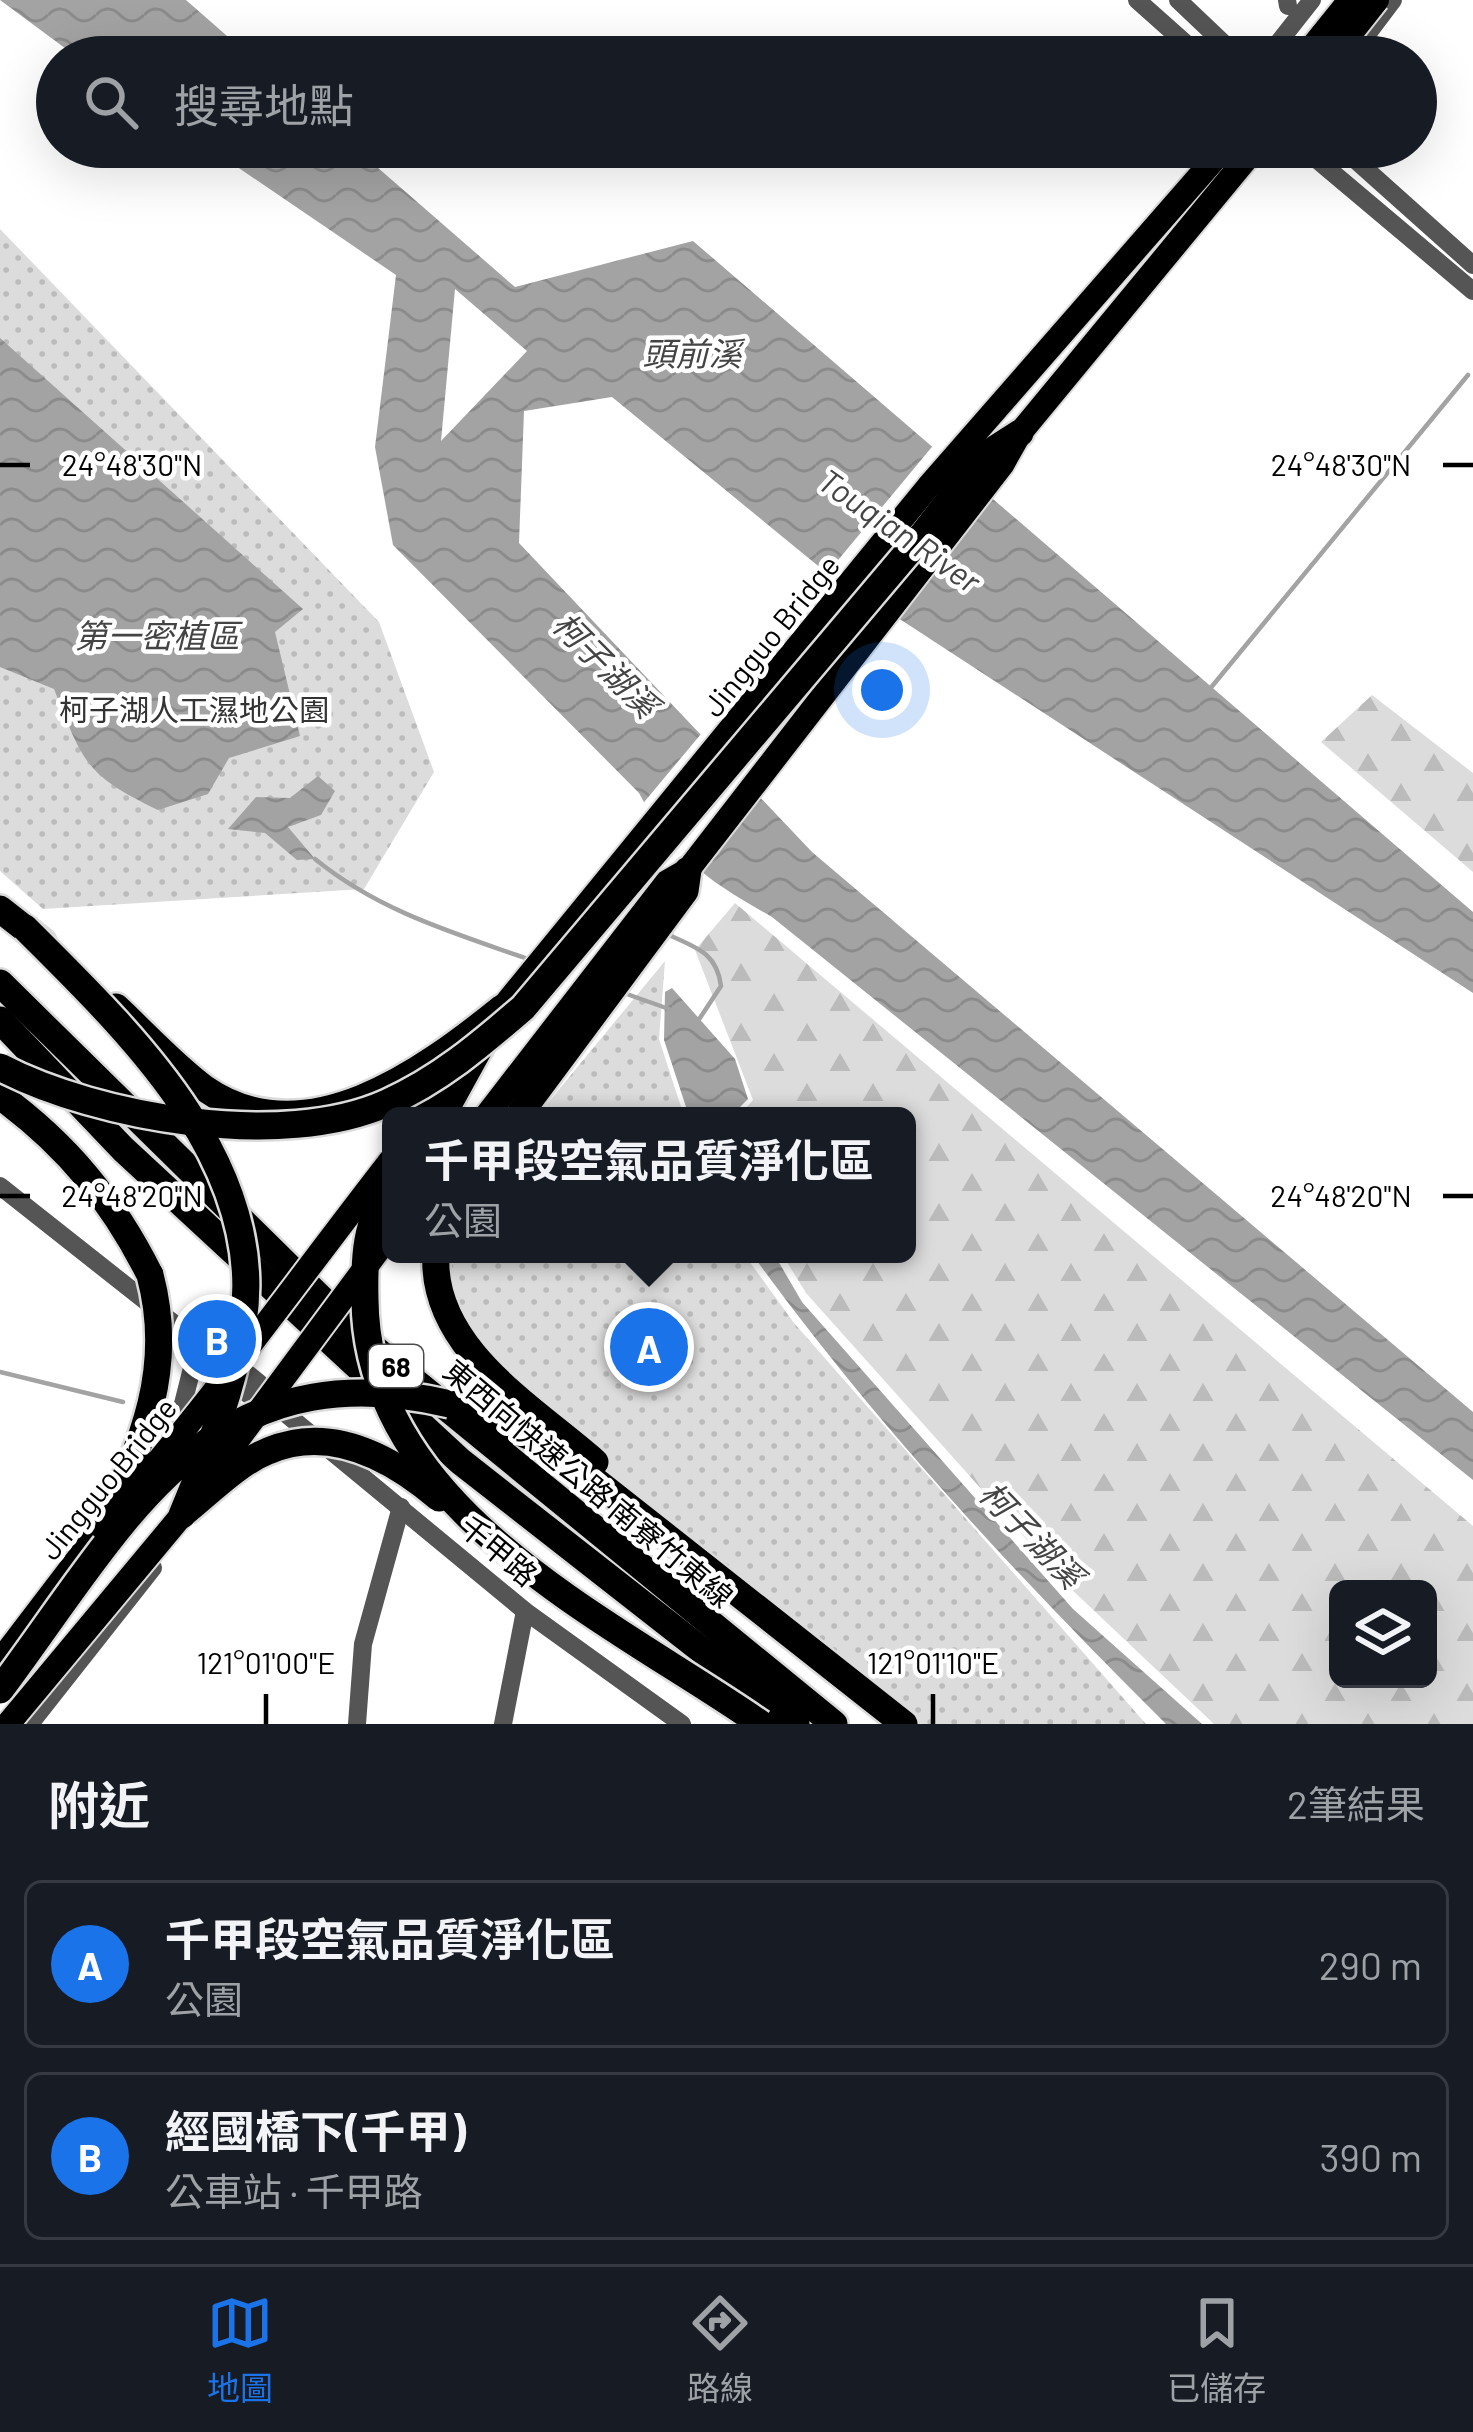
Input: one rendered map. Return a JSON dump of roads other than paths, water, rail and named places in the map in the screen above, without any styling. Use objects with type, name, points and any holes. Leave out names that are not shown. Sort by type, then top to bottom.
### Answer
[{"type":"highway","points":[[0,1067],[119,1108],[212,1123],[304,1126],[384,1105],[458,1064],[523,1008],[984,456],[1020,433]]},
{"type":"highway","points":[[525,1107],[685,891],[688,870]]},
{"type":"highway","points":[[0,909],[206,1090],[270,1113],[305,1114],[390,1085],[439,1060],[502,1008]]},
{"type":"highway","points":[[25,928],[134,1042],[207,1143],[229,1198],[241,1249],[244,1320],[223,1416],[182,1515]]},
{"type":"highway","name":"東西向快速公路 南寮竹東線","points":[[0,983],[359,1336],[817,1721]]},
{"type":"highway","points":[[447,1107],[502,1008]]},
{"type":"highway","name":"東西向快速公路 南寮竹東線","points":[[0,1020],[123,1150],[460,1460],[817,1721]]},
{"type":"highway","points":[[0,1096],[82,1168],[120,1216],[150,1275],[158,1306],[158,1388],[146,1434],[104,1526]]},
{"type":"highway","points":[[382,1202],[373,1217],[364,1266],[368,1342],[380,1389],[392,1415],[479,1532]]},
{"type":"highway","points":[[437,1263],[440,1298],[483,1367],[658,1517],[712,1572]]},
{"type":"highway","points":[[0,1690],[167,1473],[225,1427],[275,1403],[325,1393],[410,1395],[490,1418],[573,1463],[904,1724]]},
{"type":"highway","points":[[182,1515],[266,1451],[301,1442],[340,1443],[373,1452],[408,1472],[564,1598],[761,1724]]},
{"type":"main road","points":[[1321,36],[1350,0]]},
{"type":"main road","points":[[1348,36],[1377,0]]},
{"type":"main road","name":"Jingguo Bridge","points":[[429,1107],[502,1008],[928,487],[1207,168]]},
{"type":"main road","points":[[493,1107],[668,882],[688,870],[1002,465],[1020,433],[1239,168]]},
{"type":"main road","name":"Jingguo Bridge","points":[[0,1657],[188,1429],[235,1358],[382,1171]]},
{"type":"main road","points":[[8,1724],[182,1515],[382,1244]]},
{"type":"street","points":[[1137,0],[1177,36]]},
{"type":"street","points":[[1178,0],[1200,7],[1222,36]]},
{"type":"street","points":[[1288,36],[1312,0]]},
{"type":"street","points":[[1337,0],[1371,29]]},
{"type":"street","points":[[1366,36],[1393,0]]},
{"type":"street","points":[[1327,168],[1473,291]]},
{"type":"street","points":[[1364,168],[1473,265]]},
{"type":"street","name":"千甲路","points":[[0,1186],[119,1278],[196,1348],[225,1358],[269,1390],[285,1413],[525,1611],[682,1724]]},
{"type":"street","points":[[0,1674],[75,1579],[165,1434],[183,1404],[196,1348]]},
{"type":"street","points":[[30,1724],[261,1428],[285,1413]]},
{"type":"street","points":[[165,1434],[172,1454],[203,1474],[225,1472]]},
{"type":"street","points":[[357,1724],[363,1645],[401,1507]]},
{"type":"street","points":[[503,1724],[525,1611]]},
{"type":"water","points":[[0,0],[186,0],[227,36],[49,36]]},
{"type":"water","name":"頭前溪","points":[[239,168],[378,168],[515,287],[693,241],[1473,912],[1473,993],[817,565],[612,397],[524,411],[519,543],[812,852],[1473,1412],[1473,1480],[772,917],[730,892],[680,852],[639,793],[393,545],[375,447],[396,275]],"holes":[[[455,289],[527,351],[441,441]]]},
{"type":"water","name":"第一密植區","points":[[0,338],[303,609],[275,632],[300,736],[229,758],[208,794],[158,810],[115,787],[80,750],[54,689],[0,667]]},
{"type":"water","points":[[318,776],[335,791],[321,815],[288,827],[315,859],[297,860],[265,833],[228,829],[256,797],[290,798]]},
{"type":"water","points":[[672,988],[735,1059],[748,1099],[740,1107],[686,1107],[664,1040],[665,992]]},
{"type":"water","points":[[759,1263],[779,1263],[802,1302],[1073,1609],[1202,1724],[1166,1724],[949,1497]]},
{"type":"waterway","points":[[1209,690],[1468,375]]},
{"type":"waterway","points":[[315,859],[390,906],[528,959]]},
{"type":"waterway","name":"柯子湖溪","points":[[671,927],[671,936],[705,954],[719,975],[721,986],[696,1024]]},
{"type":"waterway","points":[[624,993],[669,1009]]},
{"type":"waterway","points":[[0,1372],[123,1402]]},
{"type":"place","name":"經國橋下(千甲)","points":[[217,1339]]},
{"type":"place","name":"千甲段空氣品質淨化區","points":[[649,1347]]},
{"type":"water label","name":"Touqian River","points":[[900,530]]},
{"type":"park label","name":"柯子湖人工濕地公園","points":[[194,709]]}]
